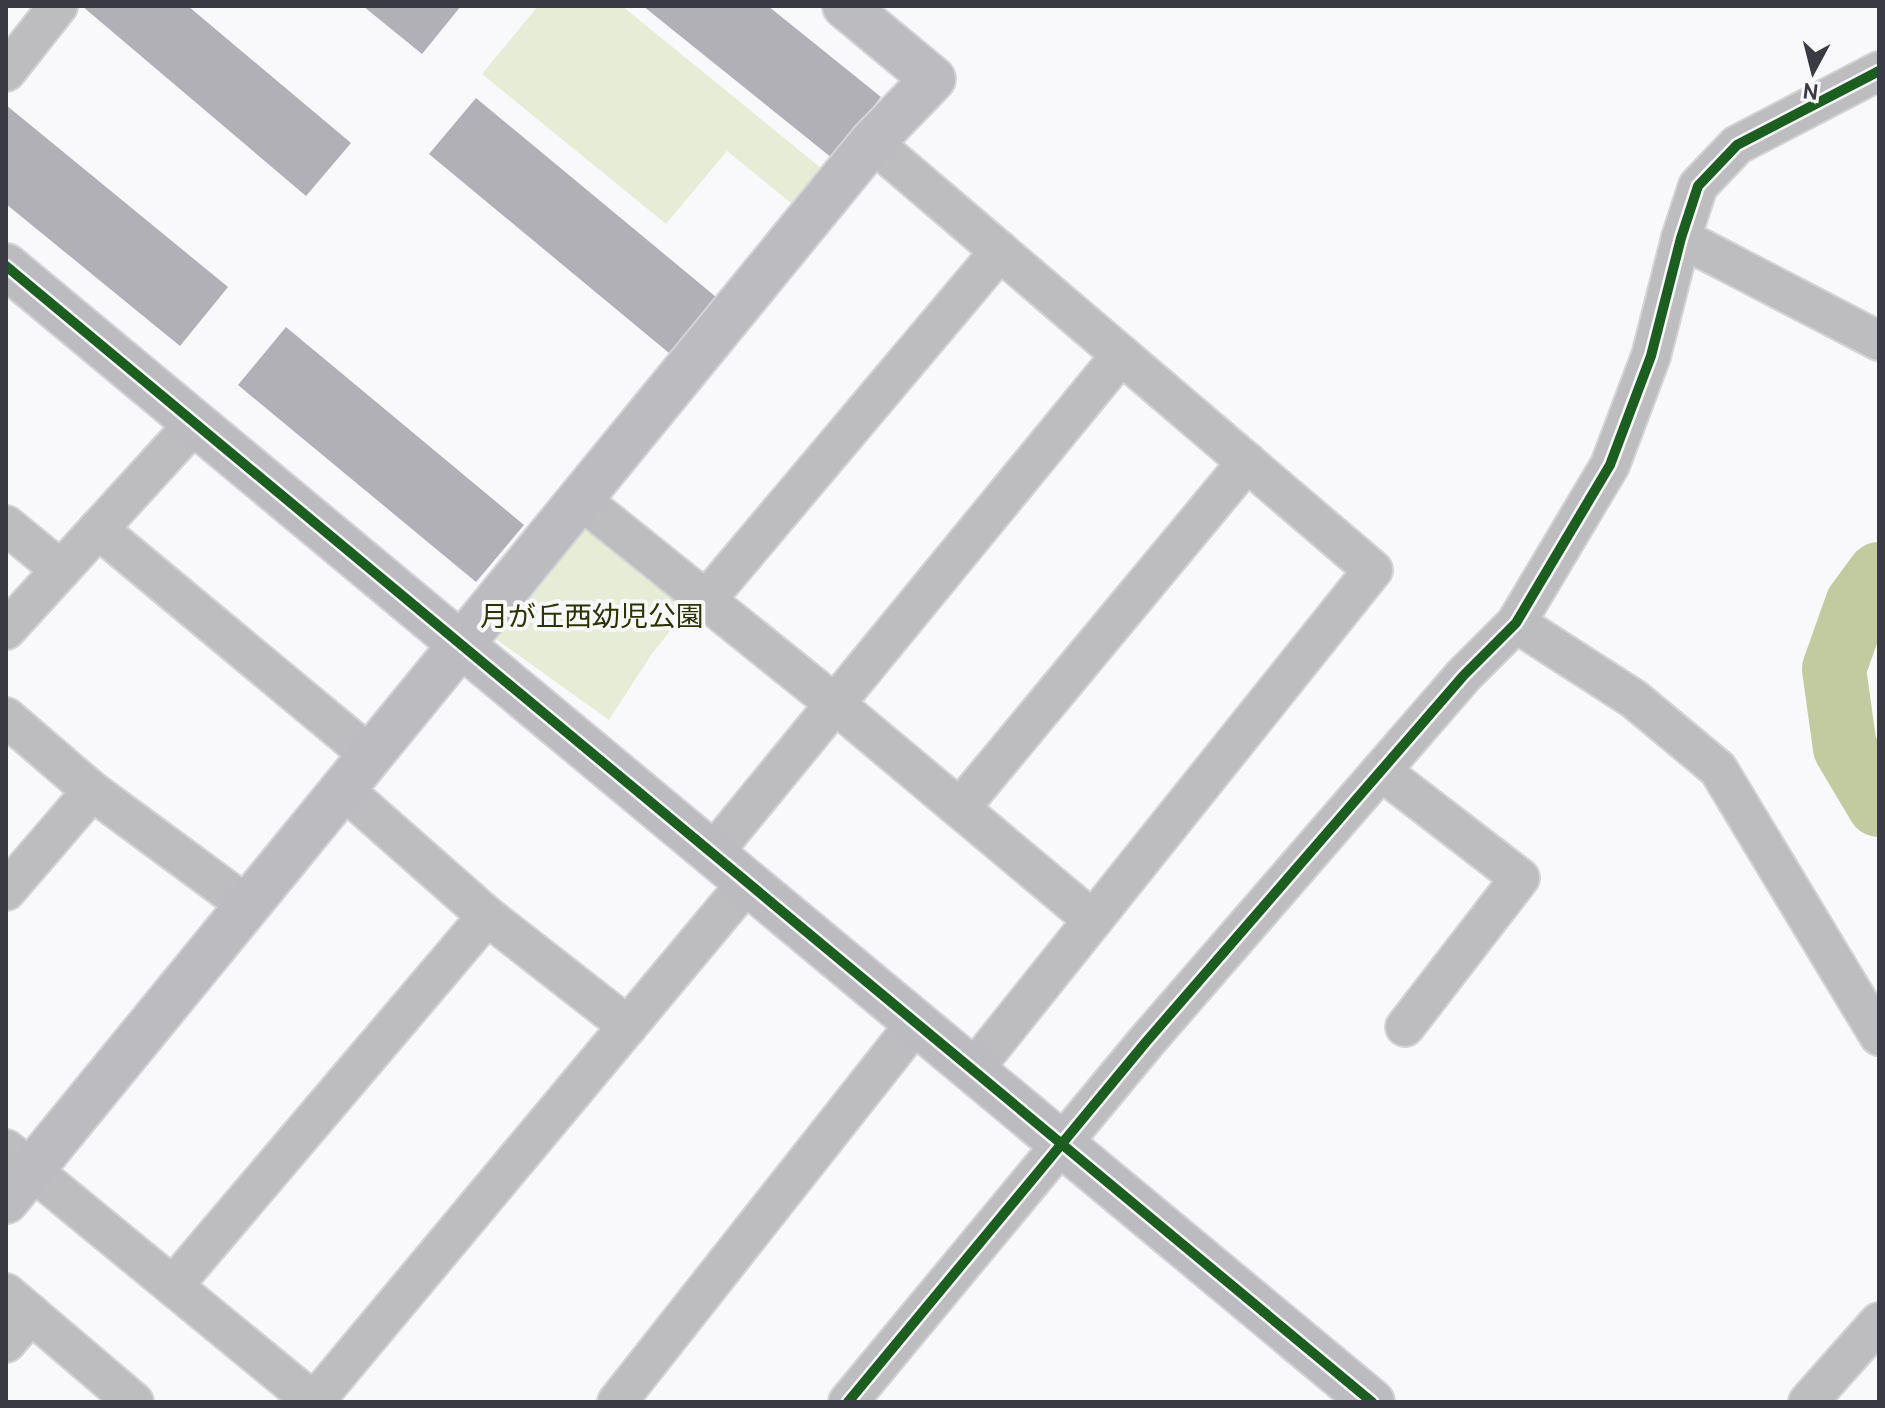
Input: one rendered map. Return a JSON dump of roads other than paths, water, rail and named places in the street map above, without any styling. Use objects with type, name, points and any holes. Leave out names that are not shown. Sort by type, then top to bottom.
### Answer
[{"type":"street","points":[[6,72],[58,6]]},
{"type":"street","points":[[747,883],[314,1402],[173,1286],[14,1174],[248,906],[872,142],[933,79],[845,6]]},
{"type":"street","points":[[848,1402],[1061,1143],[1464,675],[1516,623],[1610,465],[1651,356],[1681,238],[1698,186],[1737,145],[1879,71]]},
{"type":"street","points":[[872,142],[1373,570],[973,1070]]},
{"type":"street","points":[[1681,238],[1879,341]]},
{"type":"street","points":[[706,600],[1000,251]]},
{"type":"street","points":[[6,266],[1372,1402]]},
{"type":"street","points":[[712,854],[1121,355]]},
{"type":"street","points":[[6,630],[195,423]]},
{"type":"street","points":[[960,808],[1247,462]]},
{"type":"street","points":[[580,499],[835,704],[1093,920]]},
{"type":"street","points":[[6,525],[61,570]]},
{"type":"street","points":[[98,529],[371,756]]},
{"type":"street","points":[[1516,623],[1634,699],[1718,769],[1879,1036]]},
{"type":"street","points":[[6,717],[92,791],[248,906]]},
{"type":"street","points":[[1381,771],[1520,878],[1405,1027]]},
{"type":"street","points":[[343,789],[487,916],[628,1026]]},
{"type":"street","points":[[6,891],[92,791]]},
{"type":"street","points":[[173,1286],[487,916]]},
{"type":"street","points":[[617,1402],[916,1023]]},
{"type":"street","points":[[6,1343],[18,1304],[134,1402]]},
{"type":"street","points":[[1808,1402],[1879,1322]]},
{"type":"waterway","points":[[1879,574],[1857,604],[1834,669],[1845,748],[1879,805]]},
{"type":"park label","name":"月が丘西幼児公園","points":[[592,616]]}]
